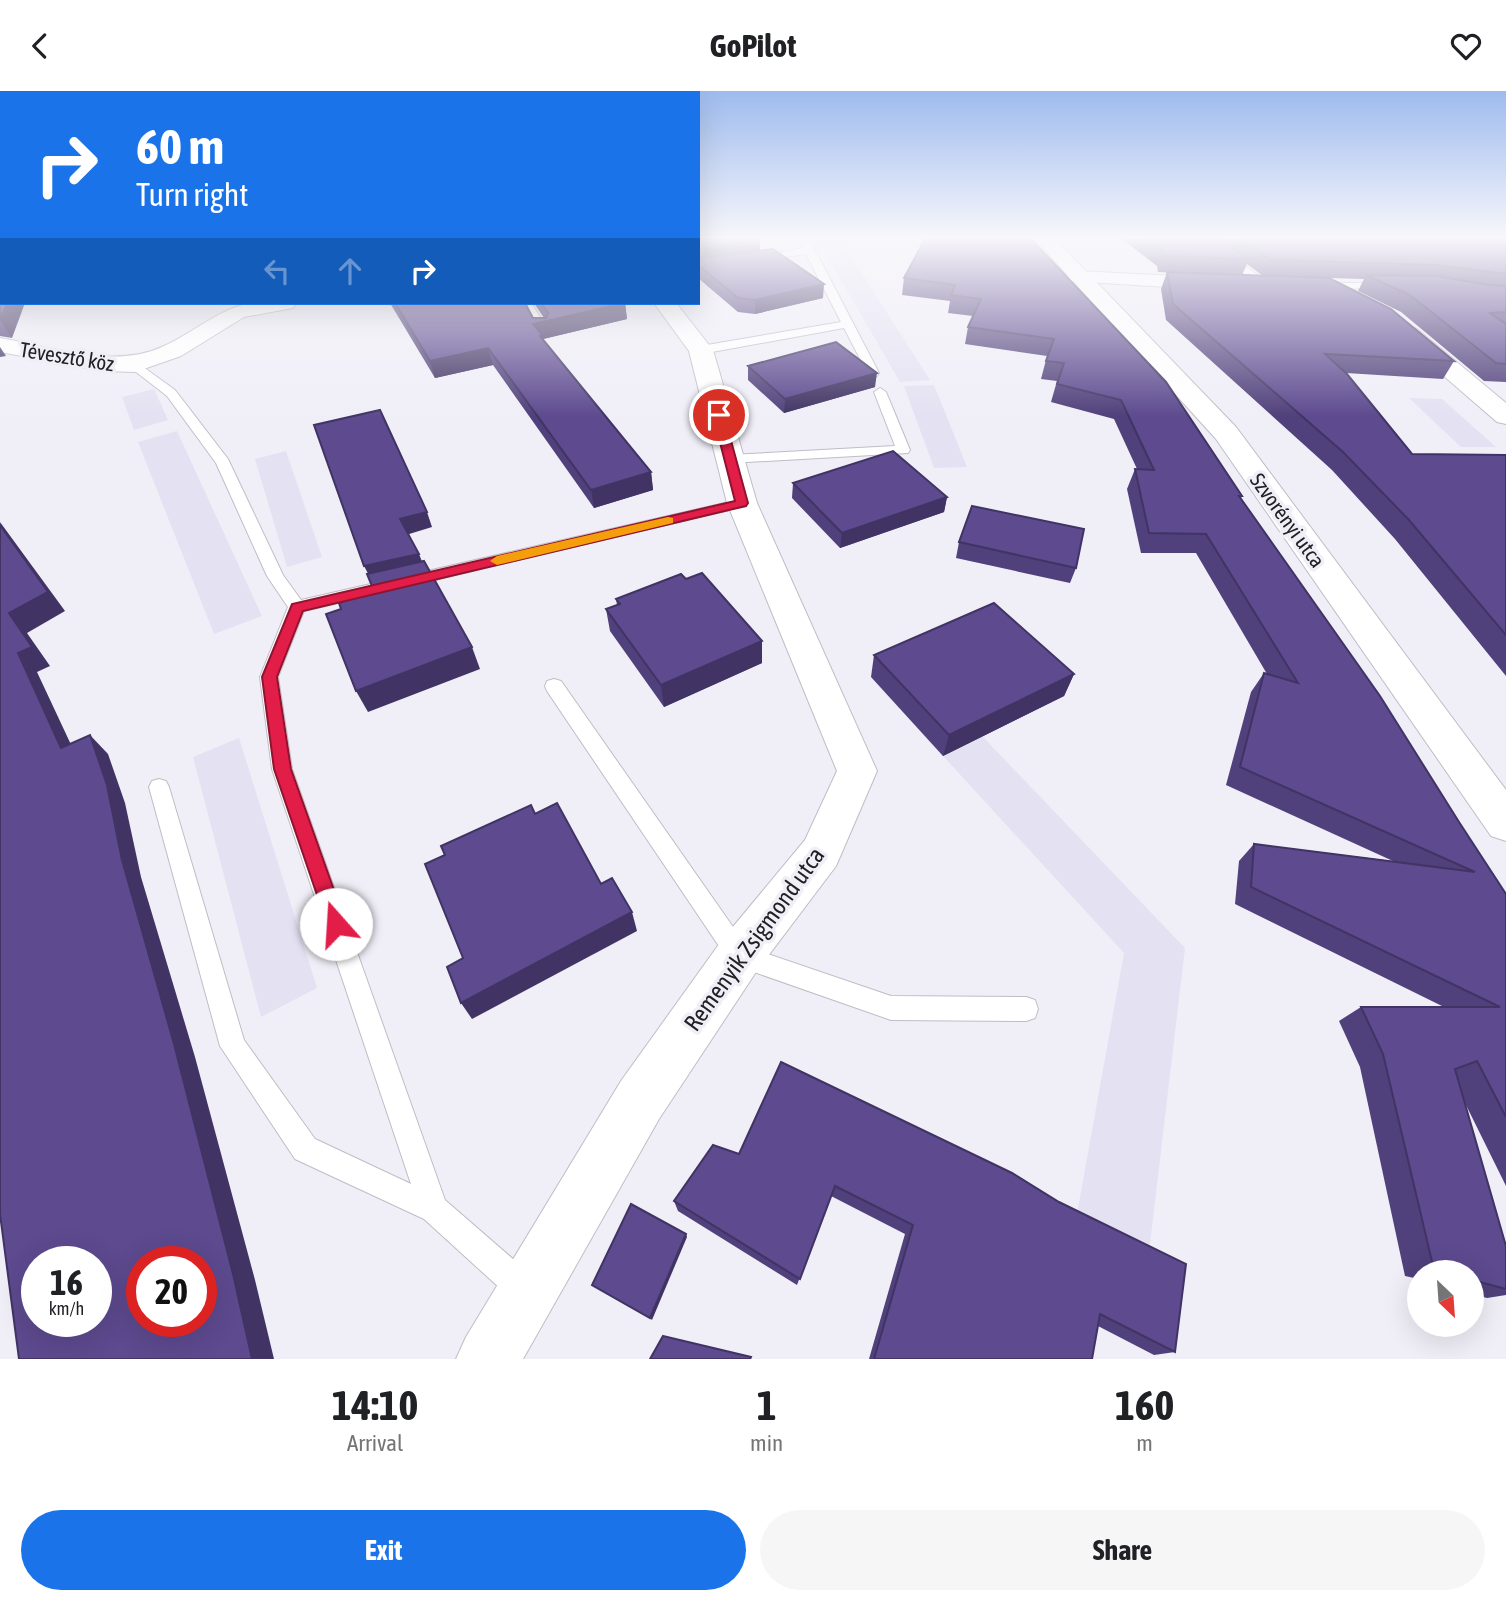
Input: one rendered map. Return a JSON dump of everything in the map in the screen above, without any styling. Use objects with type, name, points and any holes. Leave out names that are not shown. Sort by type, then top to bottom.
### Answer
[{"type":"street","name":"Szvorényi utca","points":[[1098,298],[1226,433],[1506,823]]},
{"type":"street","points":[[1341,298],[1369,308]]},
{"type":"street","points":[[135,365],[173,351],[237,312],[274,305]]},
{"type":"street","name":"Remenyik Zsigmond utca","points":[[488,1359],[640,1100],[739,956],[821,853],[857,771],[742,503],[701,350],[667,305]]},
{"type":"street","points":[[1391,319],[1503,412]]},
{"type":"street","name":"Tévesztő köz","points":[[0,345],[104,364],[135,365]]},
{"type":"lane","points":[[834,298],[873,373]]},
{"type":"lane","points":[[527,305],[543,331]]},
{"type":"lane","points":[[701,350],[847,324]]},
{"type":"lane","points":[[135,365],[171,393],[223,462],[275,576],[297,607]]},
{"type":"lane","points":[[730,459],[903,450],[880,392]]},
{"type":"lane","points":[[297,607],[742,503]]},
{"type":"lane","points":[[297,607],[269,677],[282,769],[434,1209]]},
{"type":"lane","points":[[554,686],[739,956],[891,1009],[1026,1009]]},
{"type":"lane","points":[[159,787],[233,1046],[304,1149],[434,1209],[526,1291]]},
{"type":"shaded area","points":[[851,298],[878,298],[930,380],[900,382]]},
{"type":"shaded area","points":[[934,385],[967,467],[934,468],[904,386]]},
{"type":"shaded area","points":[[154,389],[168,420],[134,430],[122,397]]},
{"type":"shaded area","points":[[1409,398],[1442,399],[1496,447],[1461,447]]},
{"type":"shaded area","points":[[177,431],[262,616],[214,634],[138,442]]},
{"type":"shaded area","points":[[286,451],[322,557],[287,567],[255,459]]},
{"type":"shaded area","points":[[982,736],[1185,948],[1148,1261],[1075,1225],[1124,953],[943,756]]},
{"type":"shaded area","points":[[239,738],[317,988],[261,1017],[193,757]]},
{"type":"building","points":[[975,298],[1087,298],[1166,382],[1242,496],[1239,496],[1380,696],[1506,894],[1506,1117],[1477,1061],[1455,1069],[1506,1246],[1506,1289],[1484,1283],[1484,1260],[1432,1260],[1383,1054],[1361,1007],[1500,1007],[1251,887],[1254,844],[1475,872],[1240,767],[1264,673],[1298,683],[1206,534],[1149,533],[1135,469],[1154,470],[1121,400],[1057,384],[1064,363],[1046,361],[1054,339],[968,327],[981,299]]},
{"type":"building","points":[[1172,298],[1369,298],[1391,309],[1454,361],[1325,354],[1347,374],[1412,454],[1506,455],[1506,635],[1409,520],[1343,452],[1173,304]]},
{"type":"building","points":[[1414,298],[1506,298],[1506,312],[1490,313],[1506,324],[1506,364],[1496,363]]},
{"type":"building","points":[[0,305],[6,305],[0,320]]},
{"type":"building","points":[[396,305],[526,305],[533,318],[546,318],[548,313],[542,305],[616,305],[533,324],[651,472],[591,490],[488,348],[430,361]]},
{"type":"building","points":[[836,342],[877,373],[785,399],[748,366]]},
{"type":"building","points":[[380,410],[427,512],[400,519],[419,554],[364,566],[314,425]]},
{"type":"building","points":[[893,451],[947,497],[842,533],[793,483]]},
{"type":"building","points":[[972,506],[1084,529],[1076,568],[959,542]]},
{"type":"building","points":[[0,525],[48,592],[9,613],[32,647],[18,653],[61,748],[90,735],[107,785],[122,860],[174,1044],[252,1359],[19,1359],[0,1214]]},
{"type":"building","points":[[424,561],[472,647],[356,691],[326,614],[341,609],[339,603],[374,591],[367,574]]},
{"type":"building","points":[[702,573],[762,641],[661,685],[606,609],[620,604],[616,599],[681,574],[686,579]]},
{"type":"building","points":[[994,603],[1074,674],[949,735],[874,655]]},
{"type":"building","points":[[557,803],[601,884],[612,878],[632,912],[461,1003],[447,967],[463,958],[425,864],[445,855],[441,846],[531,805],[535,814]]},
{"type":"building","points":[[781,1062],[1012,1173],[1059,1202],[1186,1264],[1175,1352],[1100,1314],[1092,1359],[874,1359],[913,1225],[835,1186],[800,1279],[674,1201],[713,1145],[739,1154]]},
{"type":"building","points":[[631,1204],[686,1234],[650,1318],[592,1285]]},
{"type":"building","points":[[663,1336],[751,1357],[650,1359]]},
{"type":"slow traffic","points":[[497,561],[668,521]]},
{"type":"route","points":[[336,924],[282,769],[269,677],[297,607],[742,503],[719,415]]}]
